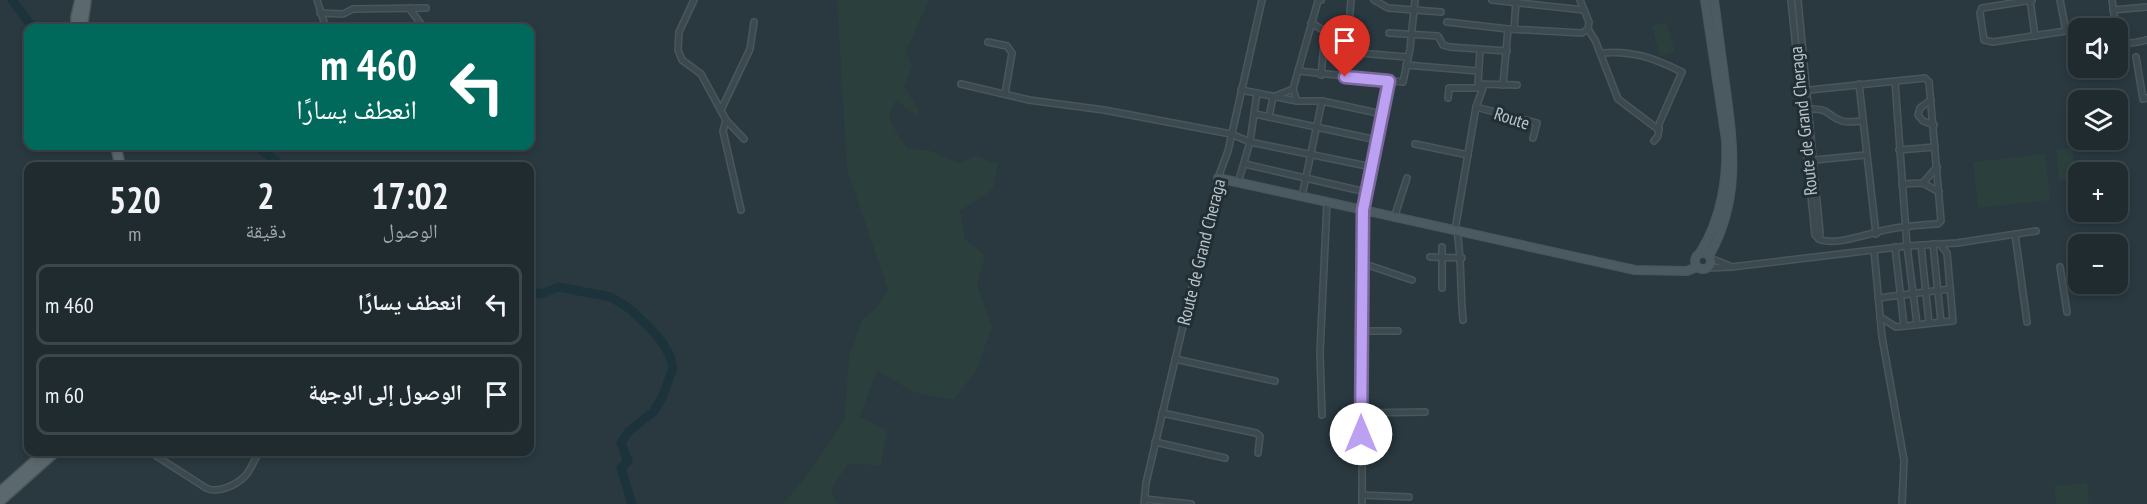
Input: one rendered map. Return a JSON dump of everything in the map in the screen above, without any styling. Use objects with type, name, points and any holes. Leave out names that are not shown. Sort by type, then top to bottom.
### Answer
[{"type":"main road","points":[[76,24],[80,0]]},
{"type":"main road","points":[[83,24],[86,0]]},
{"type":"main road","points":[[0,492],[40,456]]},
{"type":"main road","points":[[0,501],[51,456]]},
{"type":"street","points":[[317,0],[324,24]]},
{"type":"street","points":[[694,0],[679,32],[678,50],[682,60],[701,74],[726,120],[744,139]]},
{"type":"street","name":"Route de Grand Cheraga","points":[[1144,501],[1155,442],[1262,0]]},
{"type":"street","points":[[1297,101],[1293,89],[1311,23],[1318,1],[1321,0]]},
{"type":"street","points":[[1345,77],[1351,0]]},
{"type":"street","points":[[1374,0],[1388,8],[1441,12]]},
{"type":"street","points":[[1298,72],[1403,82],[1415,0]]},
{"type":"street","points":[[1492,0],[1584,10]]},
{"type":"street","points":[[1580,0],[1589,22],[1588,28],[1601,53],[1618,99],[1659,130]]},
{"type":"street","points":[[1697,260],[1710,235],[1720,205],[1727,158],[1705,0]]},
{"type":"street","points":[[1708,268],[1727,206],[1734,159],[1713,0]]},
{"type":"street","name":"Route de Grand Cheraga","points":[[1791,0],[1815,235],[1819,239]]},
{"type":"street","points":[[1798,0],[1807,90],[1809,108],[1821,233],[1819,239],[1826,242],[1876,234],[1883,230],[1938,224],[1941,221],[1934,125],[1927,79],[1859,84],[1807,90],[1800,91]]},
{"type":"street","points":[[2036,36],[2031,0],[1982,8],[1980,13],[1982,33],[1984,40],[1990,42],[2036,36],[2066,31],[2060,0]]},
{"type":"street","points":[[2112,0],[2114,18]]},
{"type":"street","points":[[1503,85],[1516,2]]},
{"type":"street","points":[[2113,10],[2147,7]]},
{"type":"street","points":[[409,8],[421,24]]},
{"type":"street","points":[[320,13],[343,14],[353,9],[426,8]]},
{"type":"street","points":[[721,110],[750,49],[754,22]]},
{"type":"street","points":[[1447,22],[1575,33],[1582,33],[1588,28]]},
{"type":"street","points":[[1311,23],[1323,30],[1325,35],[1321,75]]},
{"type":"street","points":[[1389,33],[1438,36],[1443,45],[1450,47],[1507,51]]},
{"type":"street","points":[[2128,43],[2147,40]]},
{"type":"street","points":[[988,42],[1007,46],[1012,53],[1005,94]]},
{"type":"street","points":[[1480,50],[1478,84],[1517,85]]},
{"type":"street","points":[[1601,53],[1620,51],[1638,55],[1682,72],[1659,124],[1658,136],[1654,141]]},
{"type":"street","points":[[1347,52],[1407,57]]},
{"type":"street","points":[[2136,57],[2143,99],[2147,98]]},
{"type":"street","points":[[1406,65],[1478,71]]},
{"type":"street","points":[[1362,504],[1363,210],[1389,81]]},
{"type":"street","points":[[1895,81],[1907,246],[1917,324]]},
{"type":"street","points":[[961,84],[1040,101],[1104,110],[1231,134],[1250,142],[1371,167]]},
{"type":"street","points":[[1859,84],[1876,234]]},
{"type":"street","points":[[1448,98],[1449,88],[1483,88],[1476,107],[1456,230],[1462,258],[1460,291],[1463,320]]},
{"type":"street","points":[[1274,97],[1293,89]]},
{"type":"street","points":[[1241,90],[1297,101],[1322,101],[1382,114]]},
{"type":"street","points":[[1238,183],[1250,142],[1257,93]]},
{"type":"street","points":[[1269,117],[1274,97]]},
{"type":"street","points":[[1931,100],[1920,108],[1918,115],[1923,121],[1934,125]]},
{"type":"street","points":[[1302,196],[1322,101]]},
{"type":"street","name":"Route","points":[[1476,107],[1537,123],[1533,138]]},
{"type":"street","points":[[1809,108],[1826,110],[1841,120],[1849,122],[1863,121]]},
{"type":"street","points":[[1255,114],[1377,140]]},
{"type":"street","points":[[726,120],[723,131],[741,210]]},
{"type":"street","points":[[1415,144],[1468,155]]},
{"type":"street","points":[[1899,150],[1935,147]]},
{"type":"street","points":[[1814,160],[1866,155]]},
{"type":"street","points":[[1245,164],[1366,192]]},
{"type":"street","points":[[1923,183],[1937,167]]},
{"type":"street","points":[[1218,178],[1635,270],[1675,271],[1697,260],[1704,253],[1731,267]]},
{"type":"street","points":[[1394,218],[1407,178]]},
{"type":"street","points":[[1902,184],[1923,183],[1939,192]]},
{"type":"street","points":[[1322,415],[1320,353],[1323,337],[1327,202]]},
{"type":"street","points":[[1697,260],[1702,269],[1731,267],[2036,231]]},
{"type":"street","points":[[2015,234],[2027,322]]},
{"type":"street","points":[[1880,317],[1894,327],[1953,321],[1947,254],[1936,244]]},
{"type":"street","points":[[1936,244],[1941,322]]},
{"type":"street","points":[[1921,245],[1929,323]]},
{"type":"street","points":[[1442,247],[1442,288]]},
{"type":"street","points":[[1895,247],[1904,326]]},
{"type":"street","points":[[1874,250],[1880,317],[1904,460],[1902,504]]},
{"type":"street","points":[[1430,257],[1462,258]]},
{"type":"street","points":[[1362,263],[1412,280]]},
{"type":"street","points":[[2060,267],[2067,312]]},
{"type":"street","points":[[1878,298],[1950,289]]},
{"type":"street","points":[[1362,331],[1398,331]]},
{"type":"street","points":[[1175,359],[1275,381]]},
{"type":"street","points":[[1361,413],[1425,412]]},
{"type":"street","points":[[1162,413],[1257,433],[1260,436],[1258,453]]},
{"type":"street","points":[[1155,442],[1225,458]]},
{"type":"street","points":[[156,456],[213,491],[221,490],[241,480],[256,458]]},
{"type":"street","points":[[1362,495],[1408,497]]},
{"type":"street","points":[[1144,501],[1191,504]]},
{"type":"green space","points":[[837,0],[929,0],[906,51],[912,66],[904,87],[919,110],[917,117],[896,100],[889,115],[897,134],[908,149],[928,150],[959,163],[976,156],[998,164],[993,189],[960,211],[965,239],[985,256],[977,285],[992,327],[976,371],[953,400],[913,392],[877,370],[860,417],[887,430],[881,465],[848,464],[831,490],[837,504],[783,504],[811,470],[844,420],[849,357],[862,320],[877,307],[888,290],[847,169]]},
{"type":"green space","points":[[1666,22],[1675,52],[1660,56],[1652,26]]},
{"type":"green space","points":[[2056,149],[2072,150],[2073,162],[2068,162],[2068,179],[2059,180]]},
{"type":"green space","points":[[2045,154],[2050,200],[1978,208],[1973,162]]},
{"type":"green space","points":[[2087,483],[2089,504],[2056,504],[2054,486]]},
{"type":"waterway","points":[[12,0],[30,24]]},
{"type":"waterway","points":[[262,150],[277,162]]},
{"type":"waterway","points":[[534,293],[542,294],[558,287],[611,297],[630,309],[650,328],[670,356],[673,368],[662,398],[653,412],[628,432],[621,443],[628,461],[621,468],[632,504]]},
{"type":"route","points":[[1345,77],[1389,81],[1363,210],[1361,434]]}]
